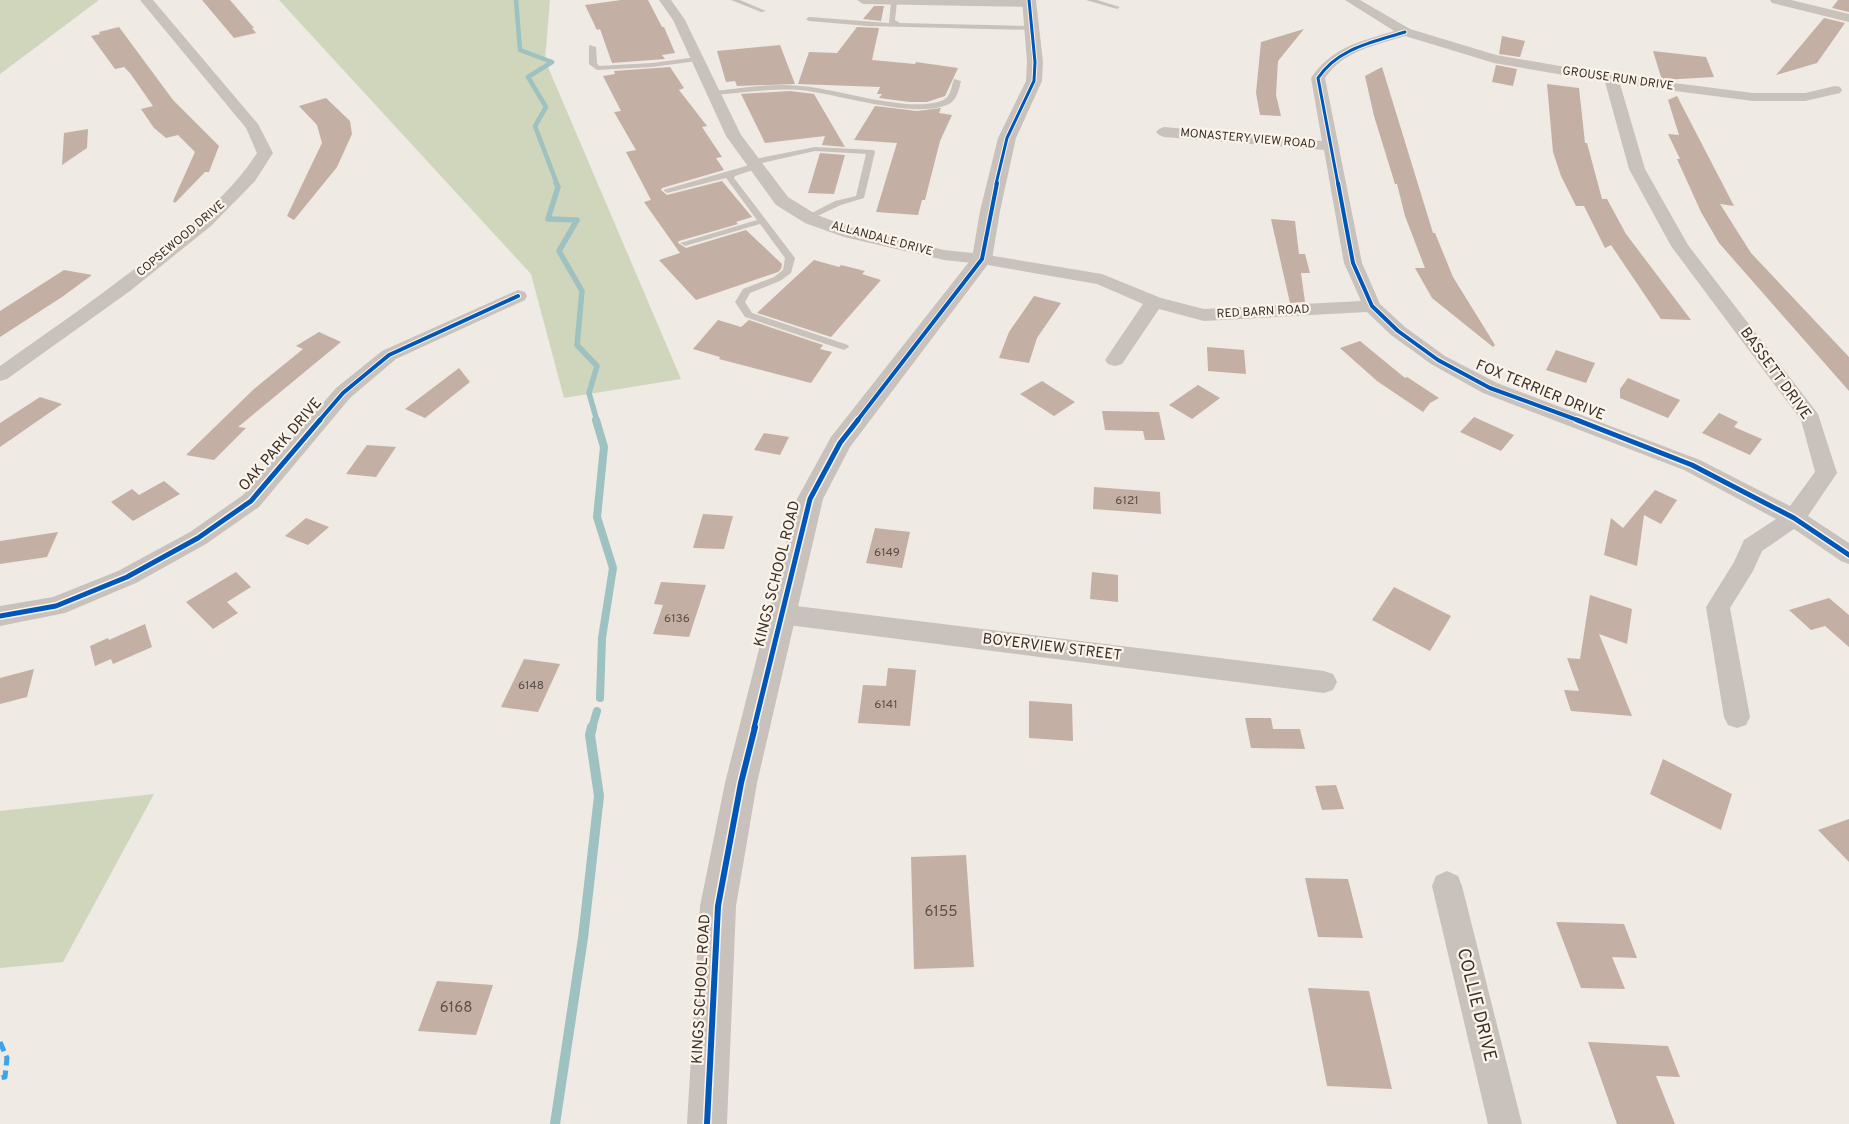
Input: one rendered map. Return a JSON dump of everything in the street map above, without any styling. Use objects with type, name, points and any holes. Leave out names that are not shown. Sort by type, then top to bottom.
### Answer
[{"type":"street","name":"COPSEWOOD DRIVE","points":[[0,375],[124,287],[205,222],[250,178],[265,153],[253,127],[146,0]]},
{"type":"street","name":"ALLANDALE DRIVE","points":[[665,0],[679,20],[734,136],[782,201],[808,217],[850,233],[944,255],[982,259]]},
{"type":"street","points":[[863,0],[1030,10]]},
{"type":"street","name":"GROUSE RUN DRIVE","points":[[1351,0],[1405,32],[1494,59],[1611,79],[1753,97],[1805,97],[1835,90]]},
{"type":"street","points":[[1776,0],[1849,18]]},
{"type":"street","name":"KINGS SCHOOL ROAD","points":[[707,1124],[718,906],[741,783],[780,614],[810,499],[840,443],[982,259],[990,211],[1007,138],[1034,81],[1035,62],[1030,10]]},
{"type":"street","name":"FOX TERRIER DRIVE","points":[[1405,32],[1342,54],[1323,68],[1318,78],[1353,263],[1372,306],[1398,331],[1438,360],[1490,388],[1692,465],[1794,518],[1849,555]]},
{"type":"street","points":[[1849,78],[1835,90],[1849,97]]},
{"type":"street","name":"BASSETT DRIVE","points":[[1611,79],[1637,169],[1680,246],[1811,419],[1826,473],[1794,518],[1752,546],[1745,565],[1718,607],[1737,717]]},
{"type":"street","name":"MONASTERY VIEW ROAD","points":[[1164,132],[1332,146]]},
{"type":"street","name":"RED BARN ROAD","points":[[982,259],[1102,279],[1154,302],[1204,315],[1223,316],[1372,306]]},
{"type":"street","name":"OAK PARK DRIVE","points":[[0,616],[56,606],[127,577],[198,538],[251,501],[343,393],[389,355],[518,296]]},
{"type":"street","points":[[1115,360],[1154,302]]},
{"type":"street","name":"BOYERVIEW STREET","points":[[780,614],[1324,682]]},
{"type":"street","name":"COLLIE DRIVE","points":[[1447,886],[1505,1124]]},
{"type":"lane","points":[[734,0],[763,11]]},
{"type":"lane","points":[[1089,0],[1117,7]]},
{"type":"lane","points":[[894,2],[891,21],[899,25]]},
{"type":"lane","points":[[809,19],[899,25],[1030,10]]},
{"type":"lane","points":[[592,47],[592,64],[598,68],[652,65],[697,59]]},
{"type":"lane","points":[[713,93],[784,88],[803,89],[911,106],[933,106],[946,103],[952,98],[957,81]]},
{"type":"lane","points":[[667,190],[731,174],[755,164],[814,150],[871,152],[860,198],[823,208],[808,217]]},
{"type":"lane","points":[[731,174],[730,178],[790,258],[788,271],[777,279],[746,291],[740,302],[748,315],[844,346]]},
{"type":"lane","points":[[685,243],[762,221]]},
{"type":"green space","points":[[0,0],[99,0],[0,74]]},
{"type":"green space","points":[[279,0],[550,0],[545,60],[681,379],[564,398],[531,274]]},
{"type":"green space","points":[[154,794],[63,962],[0,968],[0,811]]},
{"type":"building","points":[[202,0],[230,0],[254,28],[252,28],[256,33],[234,38]]},
{"type":"building","points":[[621,0],[648,0],[662,27],[664,27],[675,53],[662,55],[665,59],[612,63],[600,29],[597,30],[585,5]]},
{"type":"building","points":[[1838,0],[1849,0],[1849,12],[1832,8]]},
{"type":"building","points":[[874,6],[884,6],[881,21],[863,19]]},
{"type":"building","points":[[1824,18],[1845,23],[1817,63],[1776,75]]},
{"type":"building","points":[[119,27],[173,100],[219,146],[209,172],[205,172],[175,203],[173,201],[195,152],[178,135],[166,138],[154,128],[141,109],[153,106],[130,73],[124,67],[115,69],[91,36]]},
{"type":"building","points":[[857,27],[879,28],[872,60],[915,64],[916,62],[958,68],[945,96],[927,102],[910,102],[879,98],[882,94],[877,94],[880,87],[798,84],[809,52],[837,53]]},
{"type":"building","points":[[1304,29],[1278,61],[1276,95],[1281,116],[1260,115],[1256,93],[1261,42]]},
{"type":"building","points":[[1502,36],[1525,41],[1520,57],[1499,54]]},
{"type":"building","points":[[780,45],[795,84],[737,86],[735,81],[726,82],[717,51]]},
{"type":"building","points":[[1653,51],[1706,57],[1714,77],[1662,80]]},
{"type":"building","points":[[1496,65],[1517,69],[1513,86],[1492,82]]},
{"type":"building","points":[[670,67],[684,88],[679,90],[707,126],[702,127],[722,157],[716,158],[724,170],[662,188],[661,190],[667,195],[722,181],[752,217],[736,222],[738,224],[679,241],[678,243],[686,248],[746,230],[782,264],[778,272],[696,300],[659,260],[680,253],[644,202],[651,200],[626,152],[636,150],[614,112],[621,111],[603,76],[615,74],[614,71]]},
{"type":"building","points":[[1382,67],[1433,233],[1435,233],[1453,277],[1495,345],[1493,347],[1432,298],[1415,268],[1425,268],[1405,216],[1397,184],[1395,184],[1374,116],[1365,76]]},
{"type":"building","points":[[1547,84],[1579,88],[1585,143],[1587,143],[1602,199],[1607,199],[1626,234],[1691,320],[1661,319],[1611,245],[1605,248],[1584,206],[1576,206],[1561,176],[1553,152]]},
{"type":"building","points":[[790,91],[814,94],[845,147],[822,145],[825,136],[765,143],[741,94]]},
{"type":"building","points":[[1677,96],[1734,206],[1720,204],[1751,253],[1849,357],[1849,391],[1719,243],[1701,212],[1668,134],[1679,135],[1668,100]]},
{"type":"building","points":[[326,98],[350,121],[352,134],[337,167],[294,220],[287,216],[322,143],[317,125],[299,106]]},
{"type":"building","points":[[875,106],[917,111],[941,108],[939,113],[952,115],[940,141],[925,200],[922,200],[918,215],[876,212],[897,143],[854,140]]},
{"type":"building","points":[[88,129],[87,148],[62,165],[64,133]]},
{"type":"building","points":[[820,153],[845,155],[834,194],[808,193]]},
{"type":"building","points":[[1271,219],[1295,221],[1299,254],[1305,254],[1310,273],[1301,273],[1305,302],[1290,303]]},
{"type":"building","points":[[814,260],[839,267],[841,265],[865,271],[862,274],[881,280],[831,337],[757,313]]},
{"type":"building","points":[[64,270],[92,275],[0,337],[0,311]]},
{"type":"building","points":[[1034,296],[1061,303],[1037,338],[1029,363],[999,358],[1009,332]]},
{"type":"building","points":[[718,320],[741,327],[749,320],[823,345],[820,349],[832,352],[811,383],[719,359],[720,357],[693,349]]},
{"type":"building","points":[[319,332],[341,342],[238,427],[246,428],[214,460],[186,455],[254,389],[303,349],[296,346]]},
{"type":"building","points":[[1360,341],[1405,378],[1407,377],[1439,398],[1430,403],[1423,412],[1377,381],[1340,348]]},
{"type":"building","points":[[1207,347],[1244,350],[1246,374],[1208,371]]},
{"type":"building","points":[[1556,350],[1595,363],[1586,383],[1546,370]]},
{"type":"building","points":[[459,368],[470,382],[425,418],[405,409]]},
{"type":"building","points":[[1628,378],[1680,400],[1668,418],[1620,398],[1620,389]]},
{"type":"building","points":[[1042,381],[1075,402],[1054,416],[1020,394]]},
{"type":"building","points":[[1198,385],[1220,398],[1192,419],[1169,405]]},
{"type":"building","points":[[40,397],[62,404],[0,447],[0,423]]},
{"type":"building","points":[[1102,411],[1159,412],[1165,440],[1145,440],[1143,431],[1105,430]]},
{"type":"building","points":[[1719,413],[1738,422],[1734,427],[1762,439],[1750,455],[1702,433]]},
{"type":"building","points":[[1474,417],[1514,435],[1501,451],[1460,432]]},
{"type":"building","points":[[764,433],[789,437],[780,455],[754,450]]},
{"type":"building","points":[[367,445],[396,447],[376,477],[346,474]]},
{"type":"building","points":[[164,481],[180,494],[133,521],[111,502],[132,489],[139,495]]},
{"type":"building","points":[[1094,487],[1160,492],[1161,514],[1093,509]]},
{"type":"building","points":[[1655,490],[1677,500],[1661,524],[1644,515],[1637,566],[1604,555],[1611,518],[1623,528]]},
{"type":"building","points":[[703,514],[733,516],[724,549],[693,548]]},
{"type":"building","points":[[306,518],[329,527],[308,545],[285,536]]},
{"type":"building","points":[[875,528],[910,532],[902,568],[866,563]]},
{"type":"building","points":[[58,532],[47,557],[0,564],[0,541]]},
{"type":"building","points":[[236,572],[251,587],[227,602],[238,613],[213,629],[186,602]]},
{"type":"building","points":[[1092,572],[1118,575],[1118,602],[1090,599]]},
{"type":"building","points":[[661,582],[706,585],[689,637],[653,634],[663,605],[654,604]]},
{"type":"building","points":[[1394,587],[1451,616],[1430,651],[1372,620]]},
{"type":"building","points":[[1590,595],[1632,609],[1627,644],[1599,634],[1632,716],[1571,711],[1564,690],[1579,691],[1567,658],[1580,659]]},
{"type":"building","points":[[1829,598],[1849,615],[1849,647],[1825,626],[1811,630],[1789,610]]},
{"type":"building","points":[[145,624],[152,647],[113,664],[111,659],[95,666],[90,646]]},
{"type":"building","points":[[524,659],[560,664],[538,712],[501,707]]},
{"type":"building","points":[[888,668],[916,670],[910,726],[858,723],[863,685],[886,686]]},
{"type":"building","points":[[34,669],[27,697],[0,704],[0,678]]},
{"type":"building","points":[[1029,701],[1072,704],[1073,741],[1029,738]]},
{"type":"building","points":[[1245,718],[1271,718],[1273,729],[1300,729],[1305,749],[1251,748]]},
{"type":"building","points":[[1663,759],[1732,794],[1721,830],[1650,794]]},
{"type":"building","points":[[1336,785],[1344,809],[1322,810],[1315,786]]},
{"type":"building","points":[[1849,819],[1849,862],[1818,830]]},
{"type":"building","points":[[966,855],[974,967],[914,969],[911,857]]},
{"type":"building","points":[[1305,878],[1348,879],[1363,938],[1318,937]]},
{"type":"building","points":[[1556,922],[1624,924],[1637,958],[1612,957],[1625,989],[1581,988]]},
{"type":"building","points":[[437,981],[493,985],[476,1035],[418,1031]]},
{"type":"building","points":[[1308,988],[1369,991],[1392,1089],[1327,1086]]},
{"type":"building","points":[[1588,1042],[1668,1046],[1680,1077],[1656,1076],[1675,1124],[1617,1124]]},
{"type":"waterway","points":[[516,0],[520,50],[552,62],[528,77],[546,107],[535,126],[557,184]]},
{"type":"waterway","points":[[556,183],[558,187],[548,219],[577,220],[559,251],[582,291],[577,345],[597,366],[589,393],[597,421]]},
{"type":"waterway","points":[[596,420],[604,447],[597,517],[613,568],[602,638],[600,698]]},
{"type":"waterway","points":[[592,728],[597,711]]},
{"type":"waterway","points":[[555,1124],[583,938],[599,796],[590,735],[592,727]]},
{"type":"marked path","points":[[0,1042],[7,1058],[5,1077],[0,1078]]},
{"type":"cycle path","points":[[707,1124],[718,906],[741,783],[810,499],[840,443],[982,259],[990,211],[1007,138],[1034,81],[1035,62],[1029,0]]},
{"type":"cycle path","points":[[1405,32],[1344,53],[1325,68],[1318,78],[1353,263],[1372,306],[1398,331],[1438,360],[1490,388],[1692,465],[1794,518],[1849,555]]},
{"type":"cycle path","points":[[0,616],[56,606],[127,577],[198,538],[251,501],[343,393],[389,355],[518,296]]}]
